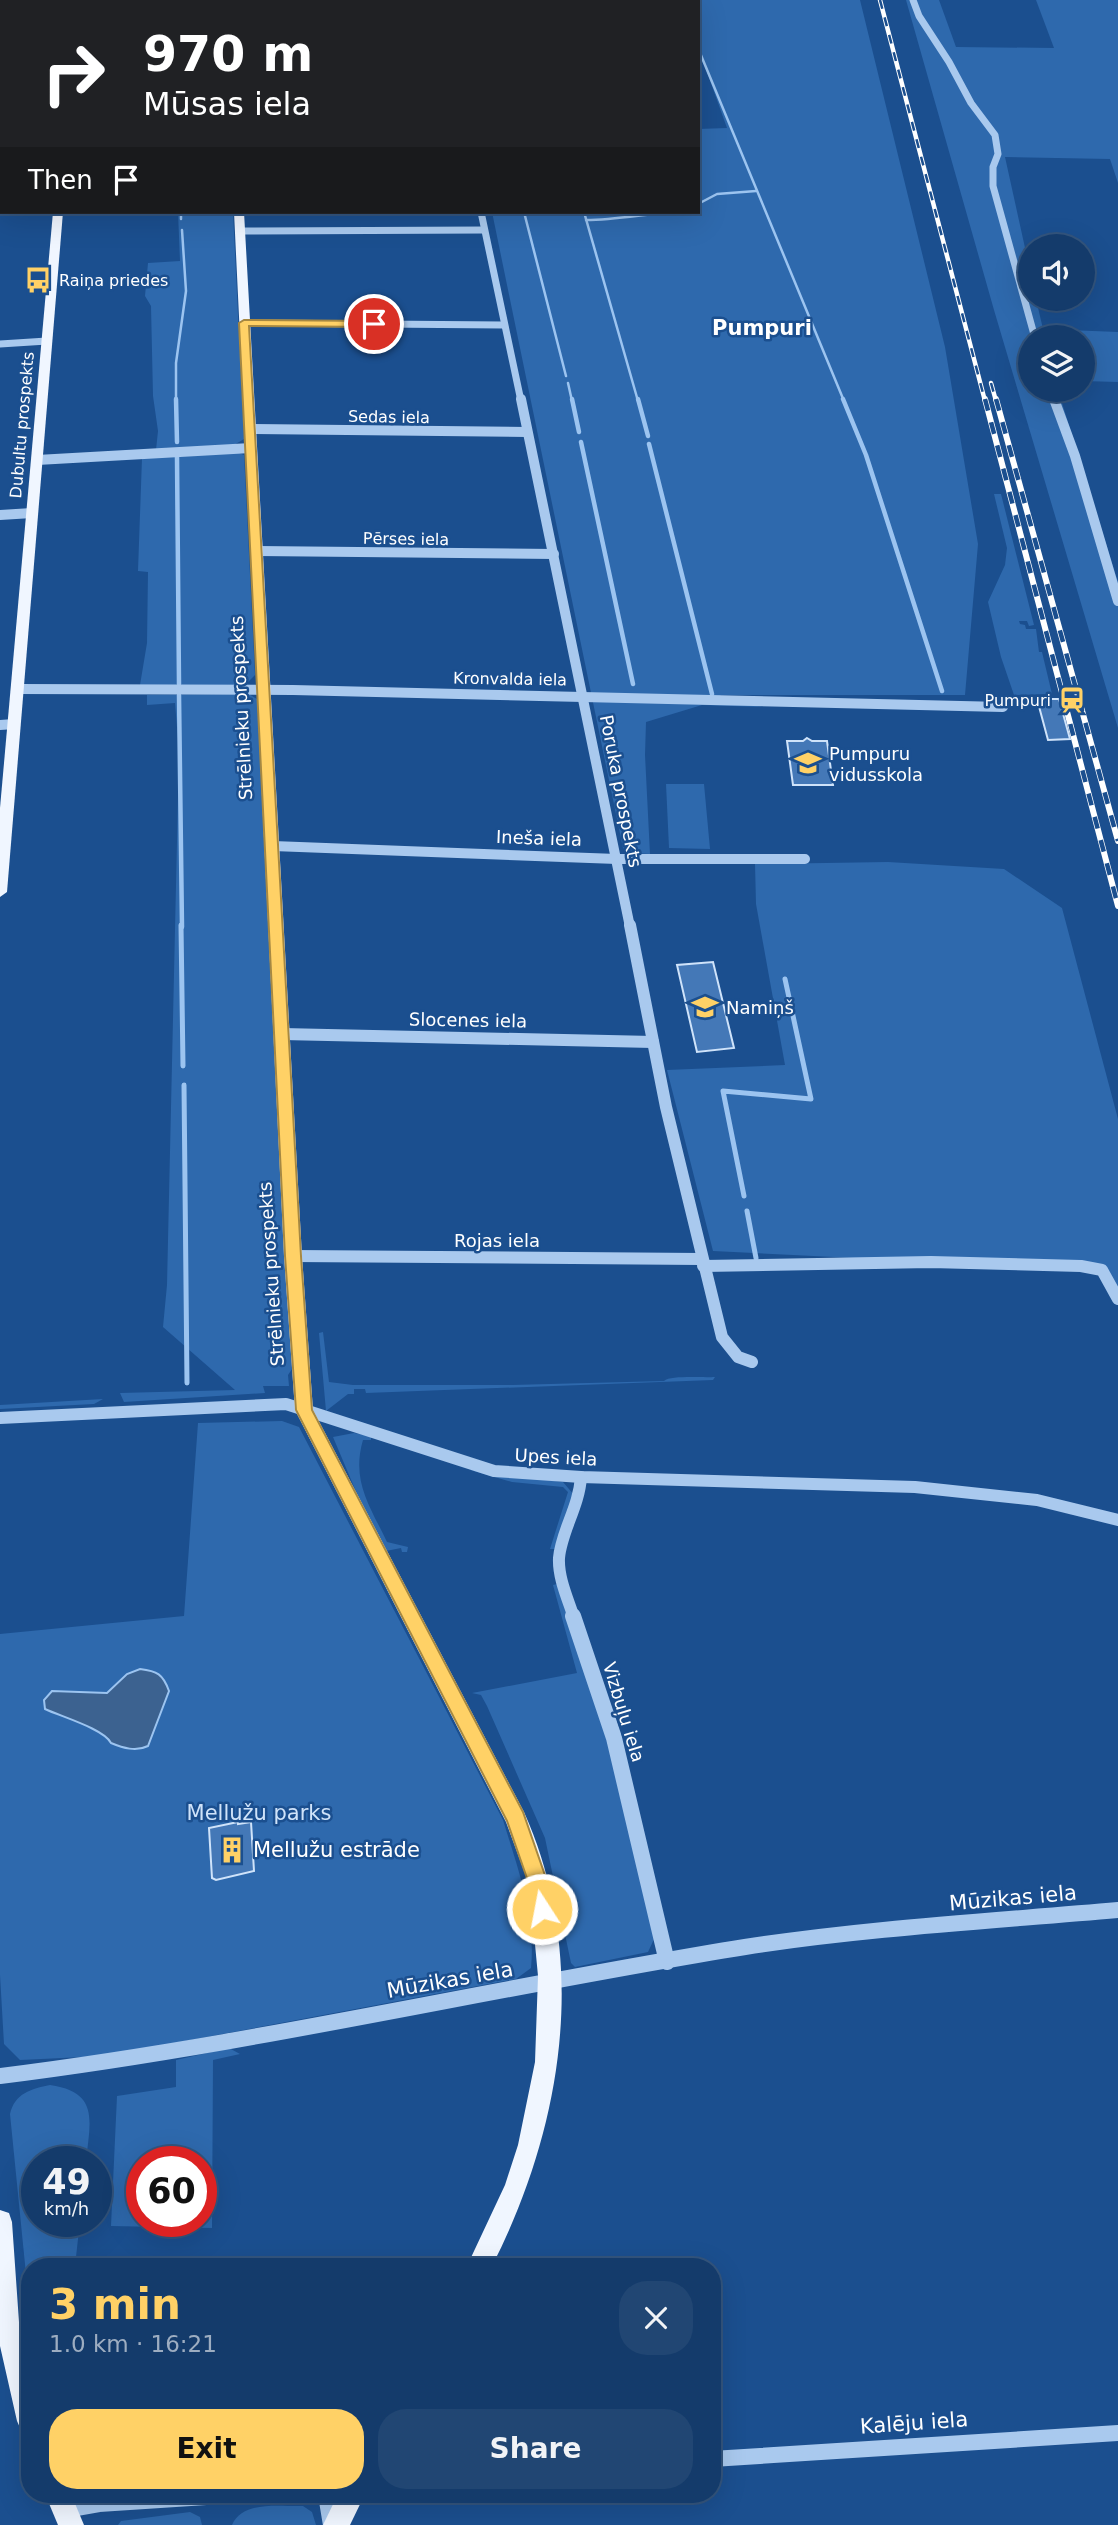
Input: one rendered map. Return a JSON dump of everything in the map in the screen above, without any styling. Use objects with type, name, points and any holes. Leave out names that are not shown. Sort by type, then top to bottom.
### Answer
[{"type":"main road","name":"Dubultu prospekts","points":[[0,892],[58,214]]},
{"type":"main road","name":"Strēlnieku prospekts","points":[[239,214],[293,1256],[304,1410],[516,1819],[538,1884],[551,1983],[550,2041],[541,2106],[518,2182],[483,2258]]},
{"type":"main road","points":[[0,2238],[7,2322],[21,2382]]},
{"type":"main road","points":[[334,2525],[347,2503]]},
{"type":"street","points":[[913,0],[919,16],[949,62],[971,103],[995,135],[998,154],[993,167],[993,186],[1031,325]]},
{"type":"street","name":"Poruka prospekts","points":[[481,214],[584,696],[653,1042],[702,1263],[722,1337],[738,1357],[752,1362]]},
{"type":"street","points":[[240,230],[484,230]]},
{"type":"street","points":[[244,323],[503,325]]},
{"type":"street","points":[[0,344],[47,341]]},
{"type":"street","points":[[1055,402],[1075,456],[1118,600]]},
{"type":"street","name":"Sedas iela","points":[[250,429],[527,432]]},
{"type":"street","points":[[37,460],[251,448]]},
{"type":"street","points":[[0,515],[32,513]]},
{"type":"street","name":"Pērses iela","points":[[257,551],[554,554]]},
{"type":"street","name":"Kronvalda iela","points":[[17,689],[263,690],[1003,706]]},
{"type":"street","points":[[0,725],[14,724]]},
{"type":"street","name":"Ineša iela","points":[[273,846],[617,859],[805,859]]},
{"type":"street","name":"Slocenes iela","points":[[282,1034],[653,1042]]},
{"type":"street","name":"Rojas iela","points":[[293,1256],[702,1263],[1051,1264],[1102,1270],[1118,1299]]},
{"type":"street","name":"Upes iela","points":[[0,1418],[286,1404],[477,1467],[511,1473],[915,1487],[1037,1500],[1118,1520]]},
{"type":"street","name":"Vizbuļu iela","points":[[581,1477],[580,1496],[559,1557],[561,1579],[614,1738],[667,1962]]},
{"type":"street","name":"Mūzikas iela","points":[[0,2076],[104,2064],[746,1947],[863,1933],[1118,1910]]},
{"type":"street","name":"Kalēju iela","points":[[721,2458],[1118,2433]]},
{"type":"street","points":[[65,2510],[114,2503]]},
{"type":"street","points":[[328,2503],[334,2525]]},
{"type":"green space","points":[[700,0],[860,0],[945,347],[978,544],[965,695],[721,695],[715,701],[763,707],[702,705],[646,722],[650,854],[632,853],[623,848],[492,214],[700,214],[700,129],[727,128],[700,53]]},
{"type":"green space","points":[[906,0],[939,0],[956,47],[1054,48],[1036,0],[1118,0],[1118,183],[1110,159],[1005,157],[1022,234],[1018,234],[1018,311],[1039,311],[1042,325],[1018,325],[1018,391]]},
{"type":"green space","points":[[178,214],[233,214],[244,439],[234,445],[156,450],[158,431],[153,396],[151,306],[145,296],[148,263],[180,261]]},
{"type":"green space","points":[[1095,331],[1118,332],[1118,382],[1095,381]]},
{"type":"green space","points":[[1021,402],[1062,402],[1118,582],[1118,728]]},
{"type":"green space","points":[[239,453],[244,455],[255,675],[248,682],[235,686],[140,685],[147,643],[148,572],[138,571],[142,458]]},
{"type":"green space","points":[[994,494],[1001,494],[1034,625],[1029,626],[1027,621],[1019,621],[1026,629],[1036,629],[1039,652],[1042,652],[1052,694],[1014,695],[1001,657],[988,602],[1005,565],[1007,548]]},
{"type":"green space","points":[[249,694],[257,699],[292,1369],[288,1375],[289,1386],[263,1386],[265,1393],[124,1402],[120,1393],[235,1390],[163,1327],[167,1285],[179,752],[175,703],[147,705],[147,695]]},
{"type":"green space","points":[[666,784],[704,784],[710,849],[669,848]]},
{"type":"green space","points":[[888,862],[1004,869],[1062,908],[1118,1119],[1118,1299],[1102,1270],[713,1251],[667,1070],[785,1065],[756,904],[755,864]]},
{"type":"green space","points":[[323,1332],[329,1382],[353,1385],[512,1385],[715,1377],[713,1380],[366,1393],[365,1389],[354,1389],[354,1394],[348,1394],[326,1411],[319,1333]]},
{"type":"green space","points":[[103,1399],[94,1404],[0,1409],[0,1405]]},
{"type":"green space","name":"Mellužu parks","points":[[282,1421],[299,1427],[503,1820],[528,1912],[531,1968],[516,1979],[105,2056],[20,2060],[4,2044],[0,1975],[0,1634],[184,1616],[198,1423]]},
{"type":"green space","points":[[354,1433],[371,1436],[371,1440],[363,1440],[359,1468],[369,1505],[387,1542],[408,1547],[407,1552],[402,1552],[401,1548],[386,1551],[363,1508],[333,1437]]},
{"type":"green space","points":[[470,1470],[563,1482],[574,1495],[556,1549],[550,1549],[568,1492],[563,1487],[512,1482]]},
{"type":"green space","points":[[557,1584],[610,1743],[655,1937],[648,1952],[575,1967],[571,1963],[545,1838],[487,1706],[481,1695],[472,1693],[577,1673],[553,1585]]},
{"type":"green space","points":[[229,2048],[240,2054],[213,2060],[212,2146],[126,2146],[126,2226],[112,2226],[117,2096],[176,2087],[176,2060]]},
{"type":"green space","points":[[50,2085],[66,2089],[77,2094],[84,2102],[90,2122],[88,2146],[21,2146],[21,2224],[10,2114],[20,2097],[30,2090]]},
{"type":"green space","points":[[22,2237],[78,2237],[76,2258],[24,2258]]},
{"type":"green space","points":[[303,2506],[312,2512],[316,2525],[232,2525],[237,2517],[253,2508]]},
{"type":"green space","points":[[190,2512],[200,2517],[202,2525],[118,2525],[121,2521]]},
{"type":"shaded area","points":[[140,1669],[159,1674],[169,1691],[148,1746],[134,1749],[116,1745],[92,1728],[45,1709],[44,1700],[52,1691],[107,1693],[127,1674]]},
{"type":"building","name":"Pumpuri","points":[[1037,699],[1059,699],[1070,739],[1048,740]]},
{"type":"building","name":"Pumpuru vidusskola","points":[[807,738],[812,741],[827,741],[833,785],[793,785],[787,741],[803,741]]},
{"type":"building","name":"Namiņš","points":[[713,962],[734,1048],[697,1052],[677,965]]},
{"type":"building","name":"Mellužu estrāde","points":[[251,1822],[254,1871],[216,1880],[212,1878],[209,1828]]},
{"type":"waterway","points":[[700,53],[844,401]]},
{"type":"waterway","points":[[700,203],[717,194],[756,191]]},
{"type":"waterway","points":[[181,214],[181,219]]},
{"type":"waterway","points":[[525,214],[566,376]]},
{"type":"waterway","points":[[585,214],[586,220]]},
{"type":"waterway","points":[[586,220],[655,214]]},
{"type":"waterway","points":[[586,220],[638,401]]},
{"type":"waterway","points":[[176,399],[176,363],[186,291],[182,230]]},
{"type":"waterway","points":[[568,383],[572,401]]},
{"type":"waterway","points":[[176,399],[177,442]]},
{"type":"waterway","points":[[572,399],[579,432]]},
{"type":"waterway","points":[[638,399],[648,436]]},
{"type":"waterway","points":[[843,399],[866,455],[942,691]]},
{"type":"waterway","points":[[581,442],[633,684]]},
{"type":"waterway","points":[[649,444],[712,694]]},
{"type":"waterway","points":[[177,457],[179,684]]},
{"type":"waterway","points":[[179,695],[182,927]]},
{"type":"waterway","points":[[181,925],[183,1066]]},
{"type":"waterway","points":[[744,1196],[723,1091],[811,1099],[785,979]]},
{"type":"waterway","points":[[184,1085],[187,1383]]},
{"type":"waterway","points":[[747,1211],[756,1258]]},
{"type":"railway","points":[[880,0],[985,401]]},
{"type":"railway","points":[[991,383],[996,401]]},
{"type":"railway","points":[[985,399],[1118,906]]},
{"type":"railway","points":[[996,399],[1118,841]]},
{"type":"place","name":"Raiņa priedes","points":[[38,280]]},
{"type":"place","name":"Pumpuri","points":[[1072,700]]},
{"type":"place","name":"Pumpuru vidusskola","points":[[808,763]]},
{"type":"place","name":"Namiņš","points":[[705,1007]]},
{"type":"place","name":"Mellužu estrāde","points":[[232,1850]]},
{"type":"district","name":"Pumpuri","points":[[762,328]]},
{"type":"route","points":[[374,324],[244,323],[293,1256],[304,1410],[516,1819],[538,1884],[542,1909]]}]
